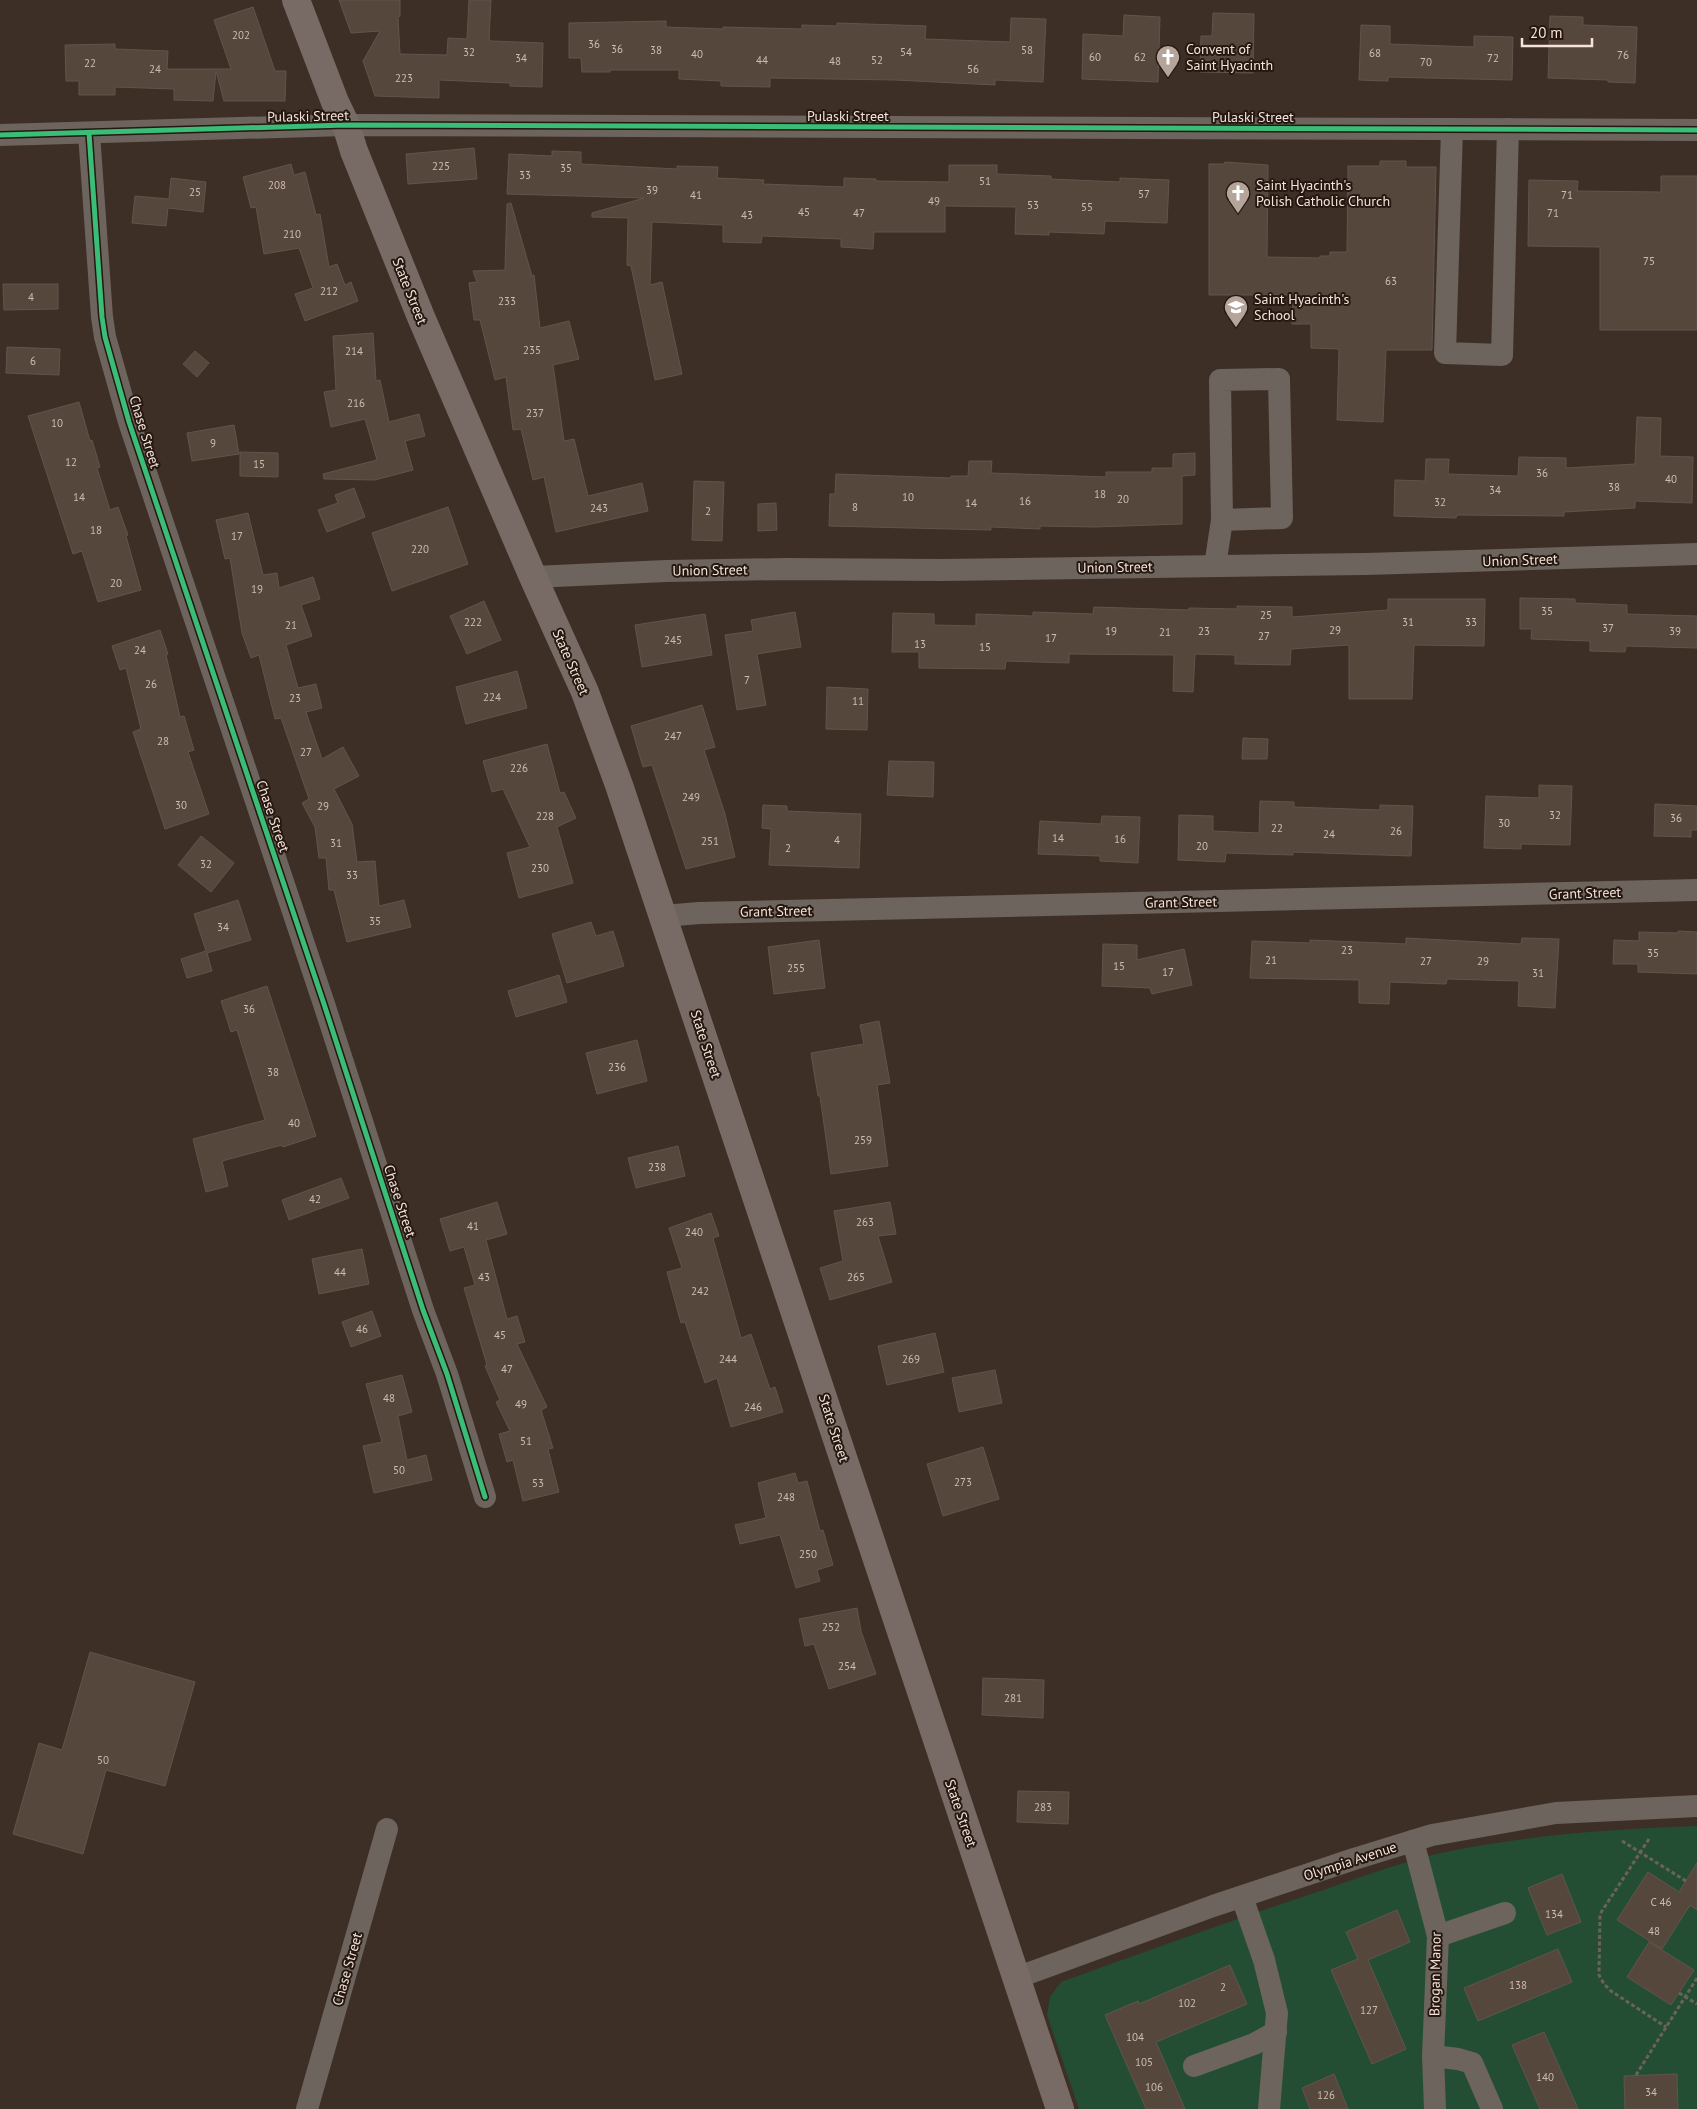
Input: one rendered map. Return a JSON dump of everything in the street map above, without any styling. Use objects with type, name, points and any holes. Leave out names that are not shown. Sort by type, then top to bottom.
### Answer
[{"type":"main road","name":"State Street","points":[[296,0],[421,317],[533,577],[585,692],[664,916],[1060,2109]]},
{"type":"street","name":"Pulaski Street","points":[[0,135],[346,126],[1697,130]]},
{"type":"street","points":[[1452,129],[1445,353],[1502,355],[1508,129]]},
{"type":"street","name":"Chase Street","points":[[89,133],[102,317],[105,337],[129,422],[324,1004],[423,1310],[447,1374],[485,1497]]},
{"type":"street","points":[[1215,566],[1222,520],[1220,380],[1279,379],[1282,518],[1222,520]]},
{"type":"street","name":"Union Street","points":[[533,577],[666,571],[786,569],[942,570],[1366,564],[1697,554]]},
{"type":"street","name":"Grant Street","points":[[664,916],[699,913],[1697,890]]},
{"type":"street","name":"Olympia Avenue","points":[[1016,1978],[1242,1897],[1413,1841],[1495,1823],[1556,1813],[1697,1806]]},
{"type":"street","name":"Chase Street","points":[[307,2109],[387,1829]]},
{"type":"street","name":"Brogan Manor","points":[[1413,1841],[1438,1936],[1433,2056],[1435,2109]]},
{"type":"street","points":[[1242,1897],[1264,1960],[1277,2012],[1269,2109]]},
{"type":"street","points":[[1438,1936],[1504,1914]]},
{"type":"street","points":[[1194,2066],[1254,2044],[1276,2032]]},
{"type":"street","points":[[1433,2056],[1472,2063],[1492,2109]]},
{"type":"path","points":[[1649,1839],[1600,1914],[1599,1975],[1610,1991],[1666,2027]]},
{"type":"path","points":[[1622,1841],[1686,1881]]},
{"type":"path","points":[[1636,2075],[1697,1978]]},
{"type":"path","points":[[1679,1993],[1697,2004]]},
{"type":"green space","points":[[1697,1826],[1697,2109],[1079,2109],[1047,2015],[1050,1997],[1061,1982],[1280,1905],[1392,1867],[1441,1853],[1537,1837]]},
{"type":"building","points":[[339,0],[400,0],[400,16],[398,17],[400,54],[447,55],[448,38],[467,39],[469,0],[491,0],[489,39],[491,41],[543,43],[542,87],[510,86],[510,83],[439,80],[439,98],[375,96],[363,61],[380,31],[351,33]]},
{"type":"building","points":[[253,7],[275,71],[286,71],[285,101],[224,101],[216,71],[213,101],[174,100],[174,89],[115,87],[115,95],[79,95],[79,81],[66,81],[65,45],[115,44],[115,49],[168,51],[167,69],[231,69],[214,20]]},
{"type":"building","points":[[1213,13],[1254,14],[1253,73],[1200,72],[1201,36],[1212,36]]},
{"type":"building","points":[[1124,15],[1160,17],[1158,82],[1082,79],[1083,34],[1123,36]]},
{"type":"building","points":[[1550,16],[1583,17],[1583,25],[1637,27],[1635,83],[1548,78]]},
{"type":"building","points":[[1011,18],[1046,19],[1043,82],[995,80],[995,85],[895,80],[770,78],[770,87],[721,86],[721,81],[679,79],[679,70],[582,72],[581,58],[569,58],[569,23],[666,21],[666,27],[723,29],[723,27],[802,29],[802,25],[837,26],[837,23],[926,26],[925,39],[1010,42]]},
{"type":"building","points":[[1361,25],[1390,26],[1390,44],[1474,47],[1474,36],[1513,37],[1512,80],[1388,77],[1388,81],[1359,80]]},
{"type":"building","points":[[474,148],[477,179],[408,184],[406,154]]},
{"type":"building","points":[[552,151],[581,152],[581,164],[677,169],[677,166],[718,167],[717,178],[764,180],[763,184],[844,187],[844,178],[876,179],[876,181],[949,182],[949,165],[997,165],[997,174],[1051,176],[1051,179],[1120,182],[1120,178],[1169,180],[1167,223],[1105,221],[1104,234],[1049,232],[1049,235],[1015,234],[1016,207],[945,206],[945,232],[874,232],[873,249],[841,247],[841,239],[762,236],[761,243],[723,242],[723,225],[652,222],[650,285],[662,282],[682,374],[655,380],[631,266],[627,265],[628,218],[592,217],[592,213],[644,198],[507,194],[509,154],[552,156]]},
{"type":"building","points":[[1380,161],[1406,161],[1406,167],[1436,167],[1432,350],[1386,350],[1383,422],[1337,420],[1339,349],[1311,348],[1311,324],[1292,324],[1293,295],[1209,295],[1209,164],[1224,164],[1225,162],[1268,165],[1267,257],[1320,258],[1320,256],[1330,256],[1330,252],[1347,252],[1348,166],[1380,166]]},
{"type":"building","points":[[291,164],[294,175],[305,172],[316,215],[320,214],[329,267],[337,264],[345,285],[351,282],[358,301],[305,321],[295,294],[313,288],[299,248],[264,254],[256,207],[251,208],[243,177]]},
{"type":"building","points":[[1661,176],[1697,176],[1697,330],[1600,330],[1600,247],[1528,246],[1529,180],[1578,181],[1577,191],[1661,192]]},
{"type":"building","points":[[171,178],[206,182],[203,212],[168,208],[166,226],[132,223],[135,196],[169,199]]},
{"type":"building","points":[[511,203],[532,276],[534,275],[540,328],[569,321],[579,359],[553,365],[564,441],[574,439],[588,496],[642,483],[648,511],[556,532],[544,477],[533,480],[521,429],[513,430],[506,377],[495,380],[480,320],[474,320],[469,283],[477,282],[473,271],[505,270],[507,204]]},
{"type":"building","points":[[3,284],[58,284],[58,309],[4,310]]},
{"type":"building","points":[[373,333],[376,381],[380,380],[389,422],[419,414],[425,436],[405,441],[413,470],[375,480],[324,479],[323,474],[377,460],[365,419],[331,427],[324,392],[336,390],[333,336]]},
{"type":"building","points":[[7,347],[60,349],[59,375],[6,373]]},
{"type":"building","points":[[195,351],[209,363],[197,377],[183,364]]},
{"type":"building","points":[[79,402],[90,441],[92,440],[100,467],[97,468],[110,510],[118,507],[128,535],[126,536],[141,590],[98,602],[82,551],[73,554],[28,416]]},
{"type":"building","points":[[1637,417],[1661,418],[1660,456],[1693,457],[1692,503],[1635,501],[1635,508],[1564,512],[1564,516],[1457,515],[1456,518],[1394,516],[1395,480],[1425,481],[1426,459],[1449,459],[1448,474],[1518,476],[1519,457],[1566,458],[1566,468],[1635,464]]},
{"type":"building","points":[[234,425],[239,454],[192,461],[187,433]]},
{"type":"building","points":[[240,452],[278,453],[278,477],[240,476]]},
{"type":"building","points":[[1195,453],[1195,475],[1182,476],[1182,524],[1095,527],[1040,526],[1040,529],[991,527],[991,530],[829,526],[830,494],[835,494],[836,474],[951,478],[951,476],[968,476],[969,461],[992,461],[991,473],[1106,477],[1106,472],[1152,472],[1152,468],[1173,468],[1173,454]]},
{"type":"building","points":[[694,481],[724,482],[722,541],[692,540]]},
{"type":"building","points":[[354,488],[365,517],[327,532],[318,510],[338,503],[335,495]]},
{"type":"building","points":[[776,503],[777,530],[758,531],[758,504]]},
{"type":"building","points":[[448,507],[468,564],[392,591],[372,533]]},
{"type":"building","points":[[248,513],[263,575],[277,573],[279,588],[313,577],[320,599],[301,605],[312,636],[286,645],[298,688],[316,684],[322,708],[306,712],[322,759],[343,747],[359,776],[334,789],[352,824],[357,862],[375,861],[379,906],[404,900],[411,927],[347,942],[334,890],[329,890],[326,858],[319,858],[315,827],[302,803],[309,799],[281,718],[275,719],[259,655],[251,658],[242,633],[230,558],[225,559],[216,520]]},
{"type":"building","points":[[1520,598],[1575,599],[1575,603],[1627,605],[1627,614],[1697,616],[1697,648],[1626,646],[1625,652],[1590,651],[1590,641],[1531,639],[1532,629],[1520,629]]},
{"type":"building","points":[[1388,599],[1485,599],[1484,646],[1414,645],[1412,699],[1349,699],[1349,645],[1291,649],[1290,665],[1235,664],[1235,655],[1195,654],[1193,692],[1173,691],[1174,655],[1069,654],[1069,663],[1006,661],[1005,669],[919,668],[919,652],[892,652],[893,613],[934,614],[934,625],[976,626],[976,614],[1033,616],[1033,612],[1093,614],[1094,607],[1189,610],[1189,608],[1237,609],[1237,606],[1292,607],[1292,617],[1388,610]]},
{"type":"building","points":[[484,601],[501,640],[467,654],[450,616]]},
{"type":"building","points":[[795,612],[801,647],[757,654],[766,705],[737,710],[725,635],[753,631],[751,620]]},
{"type":"building","points":[[705,614],[712,655],[642,667],[635,625]]},
{"type":"building","points":[[160,630],[168,654],[166,655],[180,717],[184,716],[194,750],[188,752],[209,814],[165,829],[133,732],[141,729],[126,668],[120,670],[112,646]]},
{"type":"building","points":[[517,671],[527,708],[466,724],[456,687]]},
{"type":"building","points":[[827,687],[868,689],[867,730],[826,729]]},
{"type":"building","points":[[702,705],[715,747],[704,750],[725,814],[735,857],[686,869],[652,765],[643,767],[631,726]]},
{"type":"building","points":[[1243,738],[1268,739],[1267,759],[1242,759]]},
{"type":"building","points":[[547,744],[560,793],[564,792],[576,818],[557,827],[573,883],[519,898],[507,853],[530,847],[503,789],[492,792],[483,761]]},
{"type":"building","points":[[889,761],[934,762],[933,797],[887,795]]},
{"type":"building","points":[[1539,785],[1572,786],[1570,845],[1521,844],[1521,849],[1484,848],[1486,796],[1539,798]]},
{"type":"building","points":[[1260,801],[1294,802],[1294,807],[1380,810],[1380,805],[1413,806],[1411,856],[1293,852],[1293,855],[1226,853],[1225,862],[1178,860],[1179,815],[1213,816],[1213,831],[1259,833]]},
{"type":"building","points":[[1655,804],[1697,806],[1697,830],[1691,830],[1691,837],[1654,836]]},
{"type":"building","points":[[763,805],[787,806],[787,811],[861,814],[859,868],[769,865],[771,829],[762,828]]},
{"type":"building","points":[[1102,816],[1140,817],[1138,863],[1100,861],[1100,856],[1038,854],[1040,821],[1101,824]]},
{"type":"building","points":[[201,836],[234,863],[211,892],[178,865]]},
{"type":"building","points":[[238,900],[251,940],[207,953],[212,971],[187,978],[181,959],[206,951],[194,914]]},
{"type":"building","points":[[591,922],[596,936],[613,931],[624,966],[567,983],[552,934]]},
{"type":"building","points":[[1678,931],[1697,932],[1697,974],[1638,972],[1638,964],[1613,964],[1614,940],[1639,941],[1639,932],[1678,933]]},
{"type":"building","points":[[1406,938],[1521,944],[1522,938],[1559,939],[1555,1008],[1518,1006],[1519,981],[1447,979],[1446,984],[1390,982],[1389,1004],[1359,1003],[1359,980],[1250,978],[1252,941],[1310,943],[1310,940],[1406,944]]},
{"type":"building","points":[[819,940],[825,988],[774,994],[768,947]]},
{"type":"building","points":[[1103,944],[1137,945],[1137,960],[1184,949],[1192,985],[1152,994],[1150,988],[1102,986]]},
{"type":"building","points":[[559,975],[567,1002],[516,1017],[508,991]]},
{"type":"building","points":[[267,986],[316,1136],[283,1147],[282,1145],[222,1161],[228,1186],[206,1192],[193,1139],[265,1120],[237,1030],[231,1032],[221,1001]]},
{"type":"building","points":[[879,1021],[890,1083],[877,1085],[888,1166],[831,1174],[820,1096],[818,1096],[811,1053],[864,1044],[860,1025]]},
{"type":"building","points":[[637,1040],[647,1081],[597,1094],[586,1053]]},
{"type":"building","points":[[678,1146],[685,1176],[636,1188],[628,1158]]},
{"type":"building","points":[[341,1178],[349,1198],[289,1220],[282,1200]]},
{"type":"building","points":[[497,1202],[507,1234],[486,1240],[507,1319],[517,1316],[525,1342],[517,1344],[547,1407],[541,1410],[553,1448],[548,1449],[559,1492],[523,1501],[513,1460],[507,1462],[499,1434],[510,1431],[496,1402],[500,1400],[485,1366],[487,1365],[464,1288],[475,1285],[464,1247],[450,1251],[440,1219]]},
{"type":"building","points":[[890,1202],[896,1234],[878,1236],[892,1282],[830,1300],[820,1268],[843,1261],[834,1211]]},
{"type":"building","points":[[711,1213],[719,1236],[713,1238],[741,1338],[751,1334],[770,1389],[775,1387],[783,1412],[731,1427],[717,1378],[705,1383],[685,1322],[681,1323],[667,1272],[682,1268],[669,1228]]},
{"type":"building","points":[[362,1249],[369,1284],[319,1294],[312,1259]]},
{"type":"building","points":[[372,1311],[381,1336],[351,1347],[342,1322]]},
{"type":"building","points":[[935,1333],[944,1372],[887,1385],[878,1346]]},
{"type":"building","points":[[995,1370],[1002,1403],[959,1412],[952,1378]]},
{"type":"building","points":[[402,1375],[412,1412],[398,1416],[407,1460],[426,1455],[432,1480],[374,1493],[363,1446],[382,1442],[366,1384]]},
{"type":"building","points":[[983,1447],[999,1499],[943,1516],[927,1464]]},
{"type":"building","points":[[795,1473],[798,1483],[807,1481],[820,1531],[823,1530],[833,1565],[817,1570],[820,1581],[796,1588],[780,1535],[740,1544],[735,1525],[766,1518],[758,1483]]},
{"type":"building","points":[[857,1608],[861,1631],[876,1674],[829,1689],[814,1644],[805,1646],[799,1619]]},
{"type":"building","points":[[90,1652],[195,1682],[165,1786],[106,1770],[83,1854],[13,1834],[39,1743],[62,1750]]},
{"type":"building","points":[[983,1678],[1044,1680],[1043,1718],[982,1715]]},
{"type":"building","points":[[1018,1791],[1069,1792],[1068,1824],[1017,1822]]},
{"type":"building","points":[[1697,1863],[1697,1910],[1690,1905],[1662,1949],[1617,1920],[1648,1872],[1679,1892]]},
{"type":"building","points":[[1562,1874],[1581,1922],[1547,1935],[1528,1888]]},
{"type":"building","points":[[1397,1910],[1410,1942],[1368,1960],[1406,2049],[1372,2064],[1331,1970],[1358,1959],[1346,1932]]},
{"type":"building","points":[[1649,1942],[1694,1970],[1671,2005],[1627,1977]]},
{"type":"building","points":[[1558,1949],[1572,1982],[1478,2021],[1464,1988]]},
{"type":"building","points":[[1230,1965],[1247,2004],[1156,2042],[1185,2109],[1146,2109],[1105,2015],[1138,2001],[1139,2004]]},
{"type":"building","points":[[1544,2032],[1578,2109],[1540,2109],[1512,2045]]},
{"type":"building","points":[[1334,2074],[1348,2109],[1310,2109],[1302,2088]]},
{"type":"building","points":[[1677,2074],[1678,2109],[1625,2109],[1624,2076]]},
{"type":"cycle path","points":[[0,135],[346,125],[1697,130]]},
{"type":"cycle path","points":[[89,133],[102,317],[105,337],[129,422],[324,1004],[423,1310],[447,1374],[485,1497]]},
{"type":"place","name":"Convent of Saint Hyacinth","points":[[1168,78]]},
{"type":"place","name":"Saint Hyacinth's Polish Catholic Church","points":[[1238,214]]},
{"type":"place","name":"Saint Hyacinth's School","points":[[1236,328]]}]
